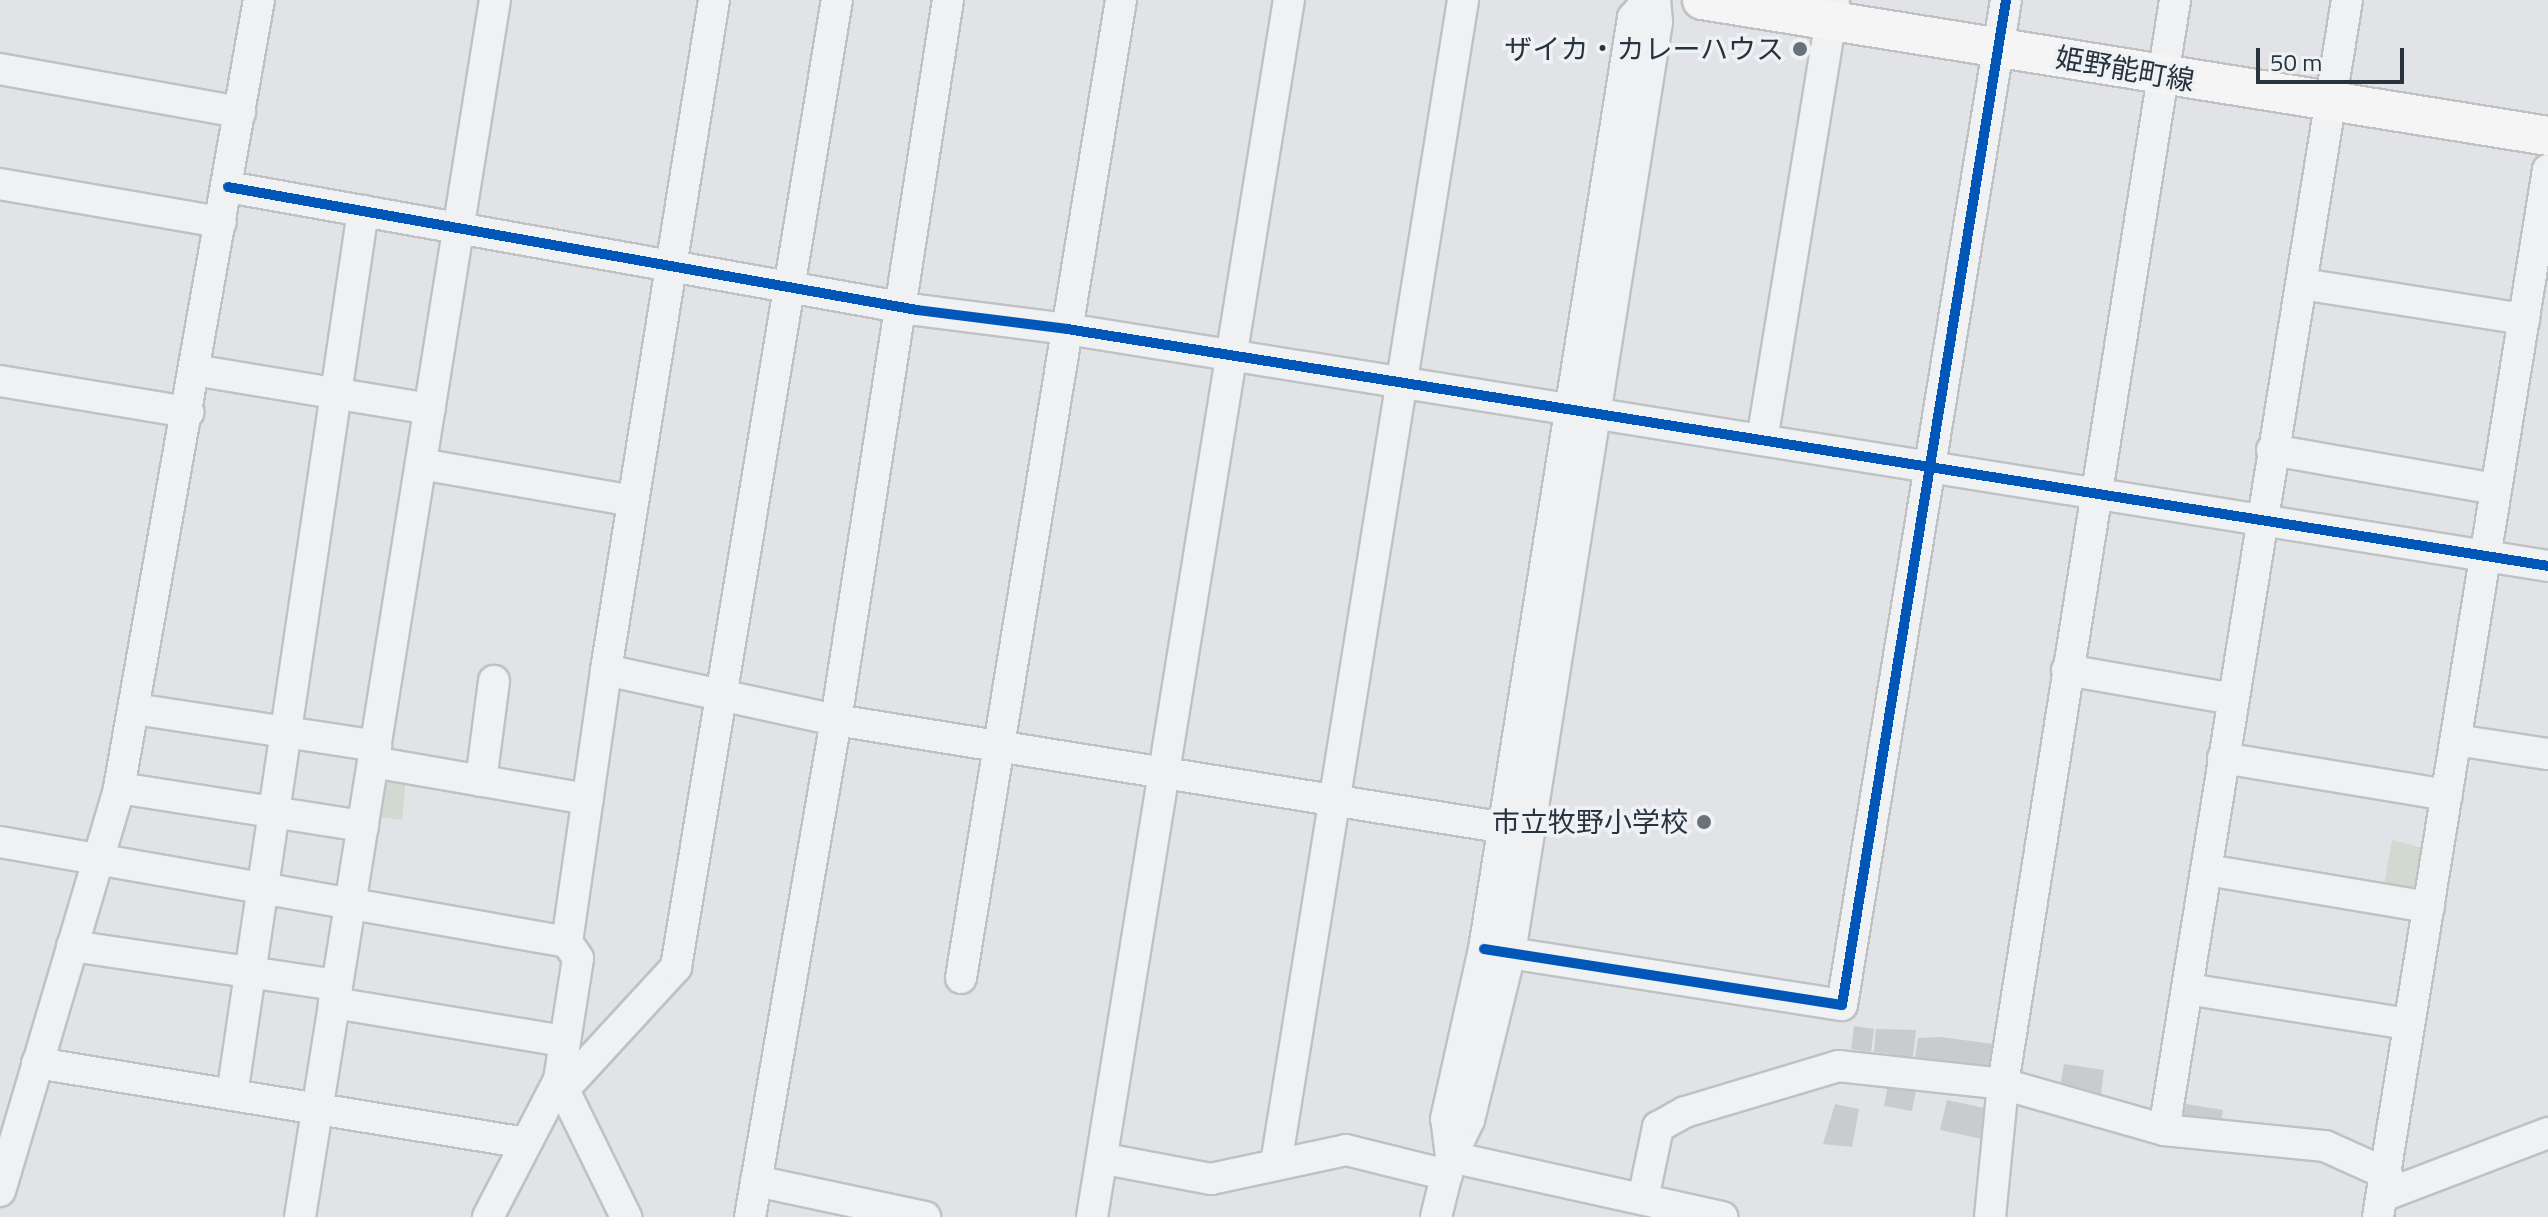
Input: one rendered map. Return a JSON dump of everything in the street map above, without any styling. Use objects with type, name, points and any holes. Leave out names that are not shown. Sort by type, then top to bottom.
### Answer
[{"type":"main road","name":"姫野能町線","points":[[1702,0],[1832,11],[1999,47],[2165,76],[2548,136]]},
{"type":"street","points":[[0,1191],[119,788],[259,0]]},
{"type":"street","points":[[300,1217],[495,0]]},
{"type":"street","points":[[626,1217],[562,1084],[563,1041],[578,958],[567,942],[606,670],[714,0]]},
{"type":"street","points":[[487,1217],[523,1143],[562,1084],[676,967],[837,0]]},
{"type":"street","points":[[750,1217],[836,720],[948,0]]},
{"type":"street","points":[[961,978],[1121,0]]},
{"type":"street","points":[[1092,1217],[1105,1159],[1164,771],[1289,0]]},
{"type":"street","points":[[1276,1164],[1463,0]]},
{"type":"street","points":[[1583,413],[1633,18],[1648,0]]},
{"type":"street","points":[[1436,1217],[1449,1166],[1469,1120],[1583,413],[1657,22],[1655,0]]},
{"type":"street","points":[[1497,951],[1842,1005],[2006,0]]},
{"type":"street","points":[[1990,1217],[2003,1084],[2175,0]]},
{"type":"street","points":[[2164,1130],[2260,520],[2302,284],[2347,0]]},
{"type":"street","points":[[1762,440],[1832,11]]},
{"type":"street","points":[[0,69],[240,112]]},
{"type":"street","points":[[2383,1196],[2408,1024],[2524,319],[2541,261],[2548,170]]},
{"type":"street","points":[[0,184],[221,222]]},
{"type":"street","points":[[228,187],[899,307],[1067,329],[2095,496],[2548,566]]},
{"type":"street","points":[[232,1095],[363,211]]},
{"type":"street","points":[[2302,284],[2524,319]]},
{"type":"street","points":[[194,370],[430,409]]},
{"type":"street","points":[[0,381],[188,412]]},
{"type":"street","points":[[2272,450],[2496,489]]},
{"type":"street","points":[[421,464],[633,501]]},
{"type":"street","points":[[606,670],[836,720],[1335,798],[1517,830]]},
{"type":"street","points":[[2067,670],[2233,699]]},
{"type":"street","points":[[481,781],[494,681]]},
{"type":"street","points":[[135,709],[286,732],[481,781],[588,799]]},
{"type":"street","points":[[2456,740],[2548,754]]},
{"type":"street","points":[[2223,758],[2447,795]]},
{"type":"street","points":[[119,788],[363,826]]},
{"type":"street","points":[[0,842],[98,856],[116,865],[567,942]]},
{"type":"street","points":[[2207,870],[2429,907]]},
{"type":"street","points":[[72,946],[250,972],[336,994],[563,1041]]},
{"type":"street","points":[[2187,989],[2408,1024]]},
{"type":"street","points":[[37,1063],[523,1143]]},
{"type":"street","points":[[1643,1199],[1658,1127],[1685,1112],[1838,1066],[2003,1084],[2164,1130],[2325,1146],[2383,1196]]},
{"type":"street","points":[[2383,1196],[2548,1133]]},
{"type":"street","points":[[1105,1159],[1211,1179],[1346,1150],[1643,1199],[1713,1216]]},
{"type":"street","points":[[756,1181],[925,1217]]},
{"type":"shaded area","points":[[373,762],[407,768],[402,820],[364,815]]},
{"type":"shaded area","points":[[2392,840],[2431,850],[2421,902],[2382,897]]},
{"type":"building","points":[[1854,1026],[1874,1029],[1871,1052],[1851,1049]]},
{"type":"building","points":[[1876,1029],[1916,1030],[1913,1056],[1893,1058],[1893,1054],[1874,1052]]},
{"type":"building","points":[[1941,1037],[1993,1044],[1990,1066],[1915,1058],[1918,1038]]},
{"type":"building","points":[[2064,1064],[2104,1070],[2101,1094],[2060,1087]]},
{"type":"building","points":[[1888,1085],[1916,1090],[1912,1111],[1884,1106]]},
{"type":"building","points":[[1947,1100],[1989,1109],[1982,1139],[1940,1130]]},
{"type":"building","points":[[1835,1104],[1859,1109],[1852,1147],[1823,1144]]},
{"type":"building","points":[[2186,1104],[2223,1110],[2220,1127],[2180,1121]]},
{"type":"cycle path","points":[[1484,949],[1842,1005],[2006,0]]},
{"type":"cycle path","points":[[228,187],[917,310],[1067,329],[2548,566]]},
{"type":"place","name":"ザイカ・カレーハウス","points":[[1800,49]]},
{"type":"place","name":"市立牧野小学校","points":[[1704,822]]}]
